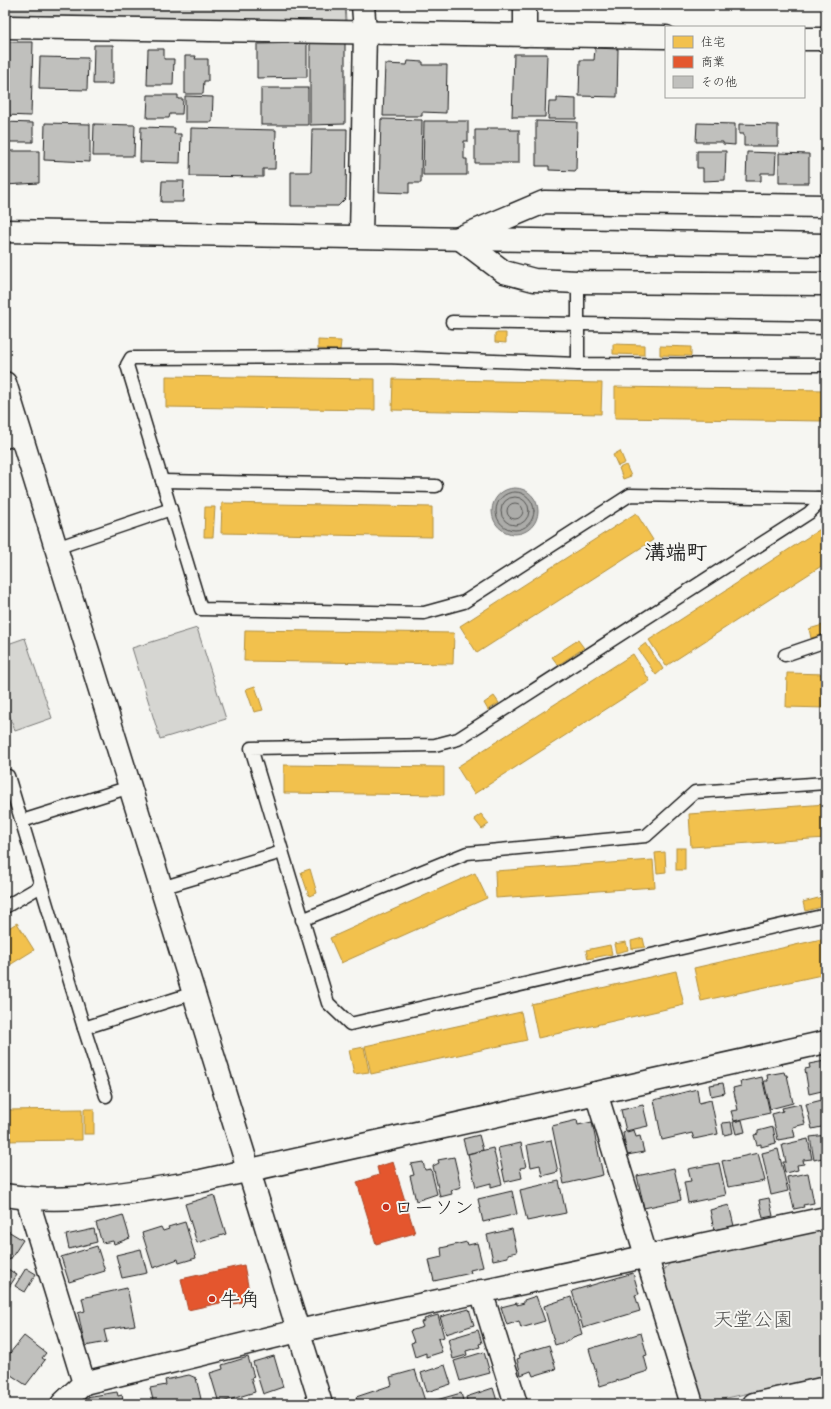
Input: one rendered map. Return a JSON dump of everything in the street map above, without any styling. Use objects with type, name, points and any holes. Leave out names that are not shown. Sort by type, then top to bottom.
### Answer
[{"type":"street","points":[[361,236],[365,32],[363,5]]},
{"type":"street","points":[[525,5],[525,35]]},
{"type":"street","points":[[5,27],[665,37]]},
{"type":"street","points":[[805,39],[826,39]]},
{"type":"street","points":[[459,238],[544,202],[826,206]]},
{"type":"street","points":[[5,231],[826,245]]},
{"type":"street","points":[[459,238],[504,272],[534,280],[578,282],[826,284]]},
{"type":"street","points":[[5,383],[13,440],[56,548],[321,1404]]},
{"type":"street","points":[[5,1195],[27,1198],[72,1198],[128,1193],[250,1171],[826,1042]]},
{"type":"street","points":[[596,1093],[692,1404]]},
{"type":"street","points":[[27,1198],[84,1383]]},
{"type":"street","points":[[62,1404],[84,1383],[298,1331],[826,1218]]},
{"type":"street","points":[[481,1291],[516,1404]]},
{"type":"street","points":[[754,1404],[826,1388]]},
{"type":"lane","points":[[578,282],[578,364]]},
{"type":"lane","points":[[452,322],[826,328]]},
{"type":"lane","points":[[822,498],[630,495],[464,602],[424,613],[201,609],[127,366],[131,358],[385,357],[578,364],[826,365]]},
{"type":"lane","points":[[162,481],[436,486]]},
{"type":"lane","points":[[822,498],[809,513],[458,739],[434,745],[251,748],[328,1003],[350,1024],[826,915]]},
{"type":"lane","points":[[56,548],[171,509]]},
{"type":"lane","points":[[785,655],[826,641]]},
{"type":"lane","points":[[5,775],[8,776],[40,886],[106,1096]]},
{"type":"lane","points":[[302,920],[467,853],[646,836],[695,792],[826,783]]},
{"type":"lane","points":[[22,821],[130,786]]},
{"type":"lane","points":[[161,888],[282,852]]},
{"type":"lane","points":[[5,907],[40,886]]},
{"type":"lane","points":[[84,1028],[194,993]]},
{"type":"green space","points":[[5,5],[345,5],[346,21],[5,15]]},
{"type":"green space","points":[[197,628],[226,719],[160,739],[132,648]]},
{"type":"green space","points":[[25,638],[52,718],[15,731],[5,702],[5,645]]},
{"type":"green space","name":"天堂公園","points":[[826,1229],[826,1376],[709,1402],[701,1397],[663,1272],[669,1264]]},
{"type":"water","points":[[510,488],[520,488],[528,492],[534,498],[538,506],[538,516],[534,524],[528,530],[520,534],[510,534],[502,530],[496,524],[492,516],[492,506],[496,498],[502,492]]},
{"type":"building: 住宅","points":[[495,333],[506,333],[506,343],[495,342]]},
{"type":"building: 住宅","points":[[318,340],[341,341],[340,350],[318,349]]},
{"type":"building: 住宅","points":[[613,344],[644,345],[644,355],[613,354]]},
{"type":"building: 住宅","points":[[660,346],[691,347],[691,356],[660,355]]},
{"type":"building: 住宅","points":[[166,376],[375,379],[375,410],[166,407]]},
{"type":"building: 住宅","points":[[393,379],[602,383],[601,414],[392,410]]},
{"type":"building: 住宅","points":[[615,387],[824,390],[823,421],[615,418]]},
{"type":"building: 住宅","points":[[620,451],[625,463],[618,466],[613,455]]},
{"type":"building: 住宅","points":[[626,465],[631,476],[623,479],[619,468]]},
{"type":"building: 住宅","points":[[222,503],[432,507],[432,537],[221,533]]},
{"type":"building: 住宅","points":[[205,507],[215,507],[213,537],[204,537]]},
{"type":"building: 住宅","points":[[636,513],[653,540],[477,653],[460,626]]},
{"type":"building: 住宅","points":[[825,526],[826,563],[666,666],[649,640]]},
{"type":"building: 住宅","points":[[826,624],[826,634],[811,638],[809,629]]},
{"type":"building: 住宅","points":[[245,630],[454,633],[453,664],[244,661]]},
{"type":"building: 住宅","points":[[578,640],[584,648],[558,665],[552,657]]},
{"type":"building: 住宅","points":[[646,643],[663,669],[656,675],[638,649]]},
{"type":"building: 住宅","points":[[633,654],[650,681],[474,794],[457,767]]},
{"type":"building: 住宅","points":[[787,673],[826,674],[826,708],[786,707]]},
{"type":"building: 住宅","points":[[255,686],[263,710],[254,712],[246,689]]},
{"type":"building: 住宅","points":[[494,696],[499,703],[488,710],[484,703]]},
{"type":"building: 住宅","points":[[284,765],[444,767],[444,795],[284,793]]},
{"type":"building: 住宅","points":[[826,804],[826,838],[691,847],[689,814]]},
{"type":"building: 住宅","points":[[481,814],[489,824],[482,829],[474,819]]},
{"type":"building: 住宅","points":[[676,848],[685,848],[685,870],[676,870]]},
{"type":"building: 住宅","points":[[665,852],[666,872],[657,873],[655,853]]},
{"type":"building: 住宅","points":[[653,860],[655,887],[496,898],[495,871]]},
{"type":"building: 住宅","points":[[310,869],[317,893],[309,896],[301,872]]},
{"type":"building: 住宅","points":[[475,873],[487,898],[341,963],[330,938]]},
{"type":"building: 住宅","points":[[826,896],[826,906],[805,911],[803,902]]},
{"type":"building: 住宅","points":[[17,923],[34,950],[5,968],[5,930]]},
{"type":"building: 住宅","points":[[643,938],[645,947],[632,949],[631,941]]},
{"type":"building: 住宅","points":[[826,938],[826,974],[701,1001],[694,968]]},
{"type":"building: 住宅","points":[[626,942],[628,950],[616,953],[614,944]]},
{"type":"building: 住宅","points":[[610,945],[612,954],[588,959],[586,950]]},
{"type":"building: 住宅","points":[[676,971],[684,1005],[538,1038],[531,1004]]},
{"type":"building: 住宅","points":[[521,1012],[527,1040],[371,1074],[365,1046]]},
{"type":"building: 住宅","points":[[364,1047],[369,1072],[354,1074],[349,1050]]},
{"type":"building: 住宅","points":[[82,1109],[82,1140],[5,1141],[5,1110]]},
{"type":"building: 住宅","points":[[84,1109],[94,1109],[94,1134],[84,1134]]},
{"type":"building: 商業","name":"ローソン","points":[[393,1162],[415,1233],[376,1244],[357,1182],[379,1175],[377,1167]]},
{"type":"building: 商業","points":[[244,1265],[250,1296],[242,1298],[243,1302],[234,1304],[234,1300],[188,1310],[181,1279]]},
{"type":"building: その他","points":[[5,42],[33,42],[31,116],[5,115]]},
{"type":"building: その他","points":[[307,43],[307,77],[257,78],[257,44]]},
{"type":"building: その他","points":[[310,43],[345,43],[345,124],[310,125]]},
{"type":"building: その他","points":[[94,45],[113,45],[113,84],[93,84]]},
{"type":"building: その他","points":[[595,48],[618,49],[617,97],[579,96],[580,60],[594,60]]},
{"type":"building: その他","points":[[148,49],[164,49],[164,59],[174,59],[173,85],[147,85]]},
{"type":"building: その他","points":[[514,54],[547,54],[545,117],[512,117]]},
{"type":"building: その他","points":[[185,56],[196,56],[195,59],[208,59],[208,81],[204,81],[203,94],[185,94]]},
{"type":"building: その他","points":[[40,57],[88,58],[87,90],[39,89]]},
{"type":"building: その他","points":[[408,61],[423,62],[423,65],[447,65],[446,113],[422,112],[422,116],[383,116],[385,64],[407,65]]},
{"type":"building: その他","points":[[261,88],[308,88],[308,125],[261,125]]},
{"type":"building: その他","points":[[148,95],[178,95],[178,99],[183,99],[182,114],[170,114],[169,118],[147,118]]},
{"type":"building: その他","points":[[185,96],[213,97],[212,122],[185,122]]},
{"type":"building: その他","points":[[557,98],[576,99],[576,119],[548,119],[549,102],[557,102]]},
{"type":"building: その他","points":[[381,119],[422,120],[421,183],[409,183],[409,193],[379,192]]},
{"type":"building: その他","points":[[424,121],[468,121],[468,141],[464,141],[464,159],[467,159],[467,175],[423,175]]},
{"type":"building: その他","points":[[536,121],[577,122],[576,171],[549,170],[549,166],[536,166]]},
{"type":"building: その他","points":[[5,122],[33,123],[33,142],[5,142]]},
{"type":"building: その他","points":[[45,123],[90,124],[90,162],[44,160]]},
{"type":"building: その他","points":[[697,123],[735,124],[735,145],[723,144],[723,142],[696,142]]},
{"type":"building: その他","points":[[94,124],[135,125],[134,156],[93,156]]},
{"type":"building: その他","points":[[739,124],[778,125],[778,146],[744,146],[744,134],[739,134]]},
{"type":"building: その他","points":[[141,127],[175,128],[174,134],[181,134],[180,163],[140,162]]},
{"type":"building: その他","points":[[191,128],[276,130],[275,169],[263,169],[263,177],[190,176]]},
{"type":"building: その他","points":[[487,128],[510,128],[510,130],[519,130],[519,163],[475,163],[475,130],[487,130]]},
{"type":"building: その他","points":[[312,129],[347,129],[346,198],[338,206],[291,206],[291,172],[311,172]]},
{"type":"building: その他","points":[[5,151],[39,151],[39,183],[5,185]]},
{"type":"building: その他","points":[[697,151],[726,151],[725,180],[703,181],[703,168],[697,168]]},
{"type":"building: その他","points":[[747,152],[776,153],[775,173],[761,173],[761,181],[746,181]]},
{"type":"building: その他","points":[[779,153],[809,154],[809,183],[779,183]]},
{"type":"building: その他","points":[[162,181],[184,181],[183,202],[161,202]]},
{"type":"building: その他","points":[[825,1061],[826,1090],[809,1094],[805,1069],[810,1068],[809,1064]]},
{"type":"building: その他","points":[[784,1072],[785,1075],[787,1075],[793,1103],[770,1109],[764,1081],[768,1081],[767,1075]]},
{"type":"building: その他","points":[[762,1077],[770,1113],[734,1121],[731,1111],[738,1110],[733,1088],[741,1086],[740,1082]]},
{"type":"building: その他","points":[[723,1083],[725,1093],[711,1096],[709,1085]]},
{"type":"building: その他","points":[[697,1089],[699,1103],[711,1100],[718,1134],[694,1139],[692,1133],[662,1140],[654,1100]]},
{"type":"building: その他","points":[[826,1099],[826,1126],[812,1129],[806,1104]]},
{"type":"building: その他","points":[[800,1104],[805,1124],[793,1127],[795,1137],[778,1140],[772,1114],[783,1111],[782,1108]]},
{"type":"building: その他","points":[[643,1105],[648,1126],[626,1131],[621,1110]]},
{"type":"building: その他","points":[[577,1120],[578,1125],[592,1122],[603,1175],[564,1184],[552,1126]]},
{"type":"building: その他","points":[[742,1120],[745,1132],[736,1134],[733,1122]]},
{"type":"building: その他","points":[[731,1122],[733,1133],[724,1135],[722,1123]]},
{"type":"building: その他","points":[[773,1127],[776,1143],[761,1147],[761,1144],[757,1145],[754,1135],[758,1134],[758,1131]]},
{"type":"building: その他","points":[[634,1130],[636,1137],[640,1136],[644,1152],[627,1155],[623,1133]]},
{"type":"building: その他","points":[[479,1135],[483,1150],[467,1154],[463,1139]]},
{"type":"building: その他","points":[[826,1135],[826,1157],[814,1160],[810,1137]]},
{"type":"building: その他","points":[[808,1139],[812,1159],[803,1160],[804,1164],[797,1165],[798,1170],[785,1173],[783,1162],[786,1162],[782,1145]]},
{"type":"building: その他","points":[[551,1140],[558,1172],[542,1176],[540,1165],[531,1167],[527,1145]]},
{"type":"building: その他","points":[[521,1143],[526,1167],[520,1168],[522,1178],[505,1182],[498,1148]]},
{"type":"building: その他","points":[[493,1148],[502,1184],[491,1187],[491,1183],[476,1187],[468,1154]]},
{"type":"building: その他","points":[[778,1149],[788,1191],[771,1195],[762,1153]]},
{"type":"building: その他","points":[[758,1153],[765,1181],[728,1187],[722,1161]]},
{"type":"building: その他","points":[[454,1157],[461,1187],[451,1190],[452,1194],[440,1197],[433,1166],[439,1163],[438,1160]]},
{"type":"building: その他","points":[[423,1162],[425,1170],[431,1169],[437,1194],[416,1201],[410,1176],[414,1175],[411,1164]]},
{"type":"building: その他","points":[[719,1163],[726,1195],[688,1203],[684,1182],[691,1181],[688,1169]]},
{"type":"building: その他","points":[[674,1168],[681,1200],[644,1208],[637,1176]]},
{"type":"building: その他","points":[[808,1173],[814,1203],[803,1205],[804,1207],[794,1209],[787,1177]]},
{"type":"building: その他","points":[[559,1181],[566,1213],[527,1221],[520,1190]]},
{"type":"building: その他","points":[[512,1191],[517,1214],[483,1222],[478,1199]]},
{"type":"building: その他","points":[[214,1195],[226,1234],[197,1243],[185,1204]]},
{"type":"building: その他","points":[[769,1198],[773,1216],[763,1218],[759,1200]]},
{"type":"building: その他","points":[[729,1205],[734,1226],[714,1230],[710,1210]]},
{"type":"building: その他","points":[[123,1215],[130,1238],[114,1244],[113,1241],[102,1243],[96,1223]]},
{"type":"building: その他","points":[[185,1222],[196,1258],[179,1263],[178,1259],[153,1268],[142,1233],[161,1227],[163,1231],[169,1229],[168,1227]]},
{"type":"building: その他","points":[[94,1229],[97,1242],[69,1249],[66,1235]]},
{"type":"building: その他","points":[[512,1229],[517,1252],[508,1254],[508,1257],[493,1260],[487,1235]]},
{"type":"building: その他","points":[[8,1231],[23,1240],[10,1260],[5,1257],[5,1236]]},
{"type":"building: その他","points":[[467,1242],[468,1245],[477,1243],[483,1267],[470,1270],[471,1273],[434,1281],[429,1260],[442,1257],[441,1248]]},
{"type":"building: その他","points":[[97,1246],[105,1271],[69,1282],[61,1257]]},
{"type":"building: その他","points":[[141,1249],[147,1273],[122,1278],[116,1255]]},
{"type":"building: その他","points":[[5,1267],[17,1275],[5,1293]]},
{"type":"building: その他","points":[[26,1268],[36,1274],[25,1292],[15,1286]]},
{"type":"building: その他","points":[[633,1273],[639,1294],[635,1295],[640,1311],[583,1328],[572,1291]]},
{"type":"building: その他","points":[[127,1288],[135,1325],[104,1330],[107,1342],[85,1346],[78,1313],[85,1311],[82,1298]]},
{"type":"building: その他","points":[[536,1296],[545,1321],[521,1328],[519,1321],[507,1325],[501,1307],[524,1303],[524,1300]]},
{"type":"building: その他","points":[[571,1297],[582,1334],[573,1337],[571,1340],[555,1345],[544,1306]]},
{"type":"building: その他","points":[[469,1309],[474,1325],[446,1334],[440,1317]]},
{"type":"building: その他","points":[[438,1315],[444,1337],[438,1339],[442,1352],[426,1357],[426,1353],[415,1357],[411,1343],[414,1342],[410,1331],[423,1327],[421,1322],[425,1321],[424,1319]]},
{"type":"building: その他","points":[[478,1330],[482,1343],[479,1344],[480,1347],[466,1351],[467,1355],[453,1359],[448,1339]]},
{"type":"building: その他","points":[[641,1333],[647,1355],[644,1356],[648,1371],[600,1386],[589,1349]]},
{"type":"building: その他","points":[[24,1336],[46,1353],[42,1358],[45,1360],[26,1385],[5,1371],[5,1359]]},
{"type":"building: その他","points":[[549,1345],[556,1369],[533,1376],[531,1371],[521,1375],[517,1359],[520,1358],[519,1354]]},
{"type":"building: その他","points":[[484,1352],[490,1373],[460,1381],[454,1361]]},
{"type":"building: その他","points":[[274,1356],[283,1387],[263,1394],[253,1362]]},
{"type":"building: その他","points":[[248,1357],[254,1377],[251,1378],[255,1392],[219,1403],[210,1373],[223,1369],[222,1365]]},
{"type":"building: その他","points":[[445,1365],[451,1384],[427,1392],[421,1373]]},
{"type":"building: その他","points":[[415,1370],[426,1404],[358,1404],[356,1397],[392,1385],[390,1377]]},
{"type":"building: その他","points":[[189,1375],[196,1378],[201,1399],[180,1404],[154,1404],[150,1388],[166,1385],[165,1380]]},
{"type":"building: その他","points":[[493,1388],[498,1404],[468,1404],[466,1397]]},
{"type":"building: その他","points":[[117,1392],[118,1396],[122,1395],[124,1404],[81,1404],[80,1398]]},
{"type":"building: その他","points":[[461,1393],[464,1404],[434,1404],[433,1401]]},
{"type":"building: その他","points":[[601,1400],[602,1404],[587,1404]]},
{"type":"place","name":"ローソン","points":[[386,1207]]},
{"type":"place","name":"牛角","points":[[212,1299]]},
{"type":"district","name":"溝端町","points":[[676,552]]}]
